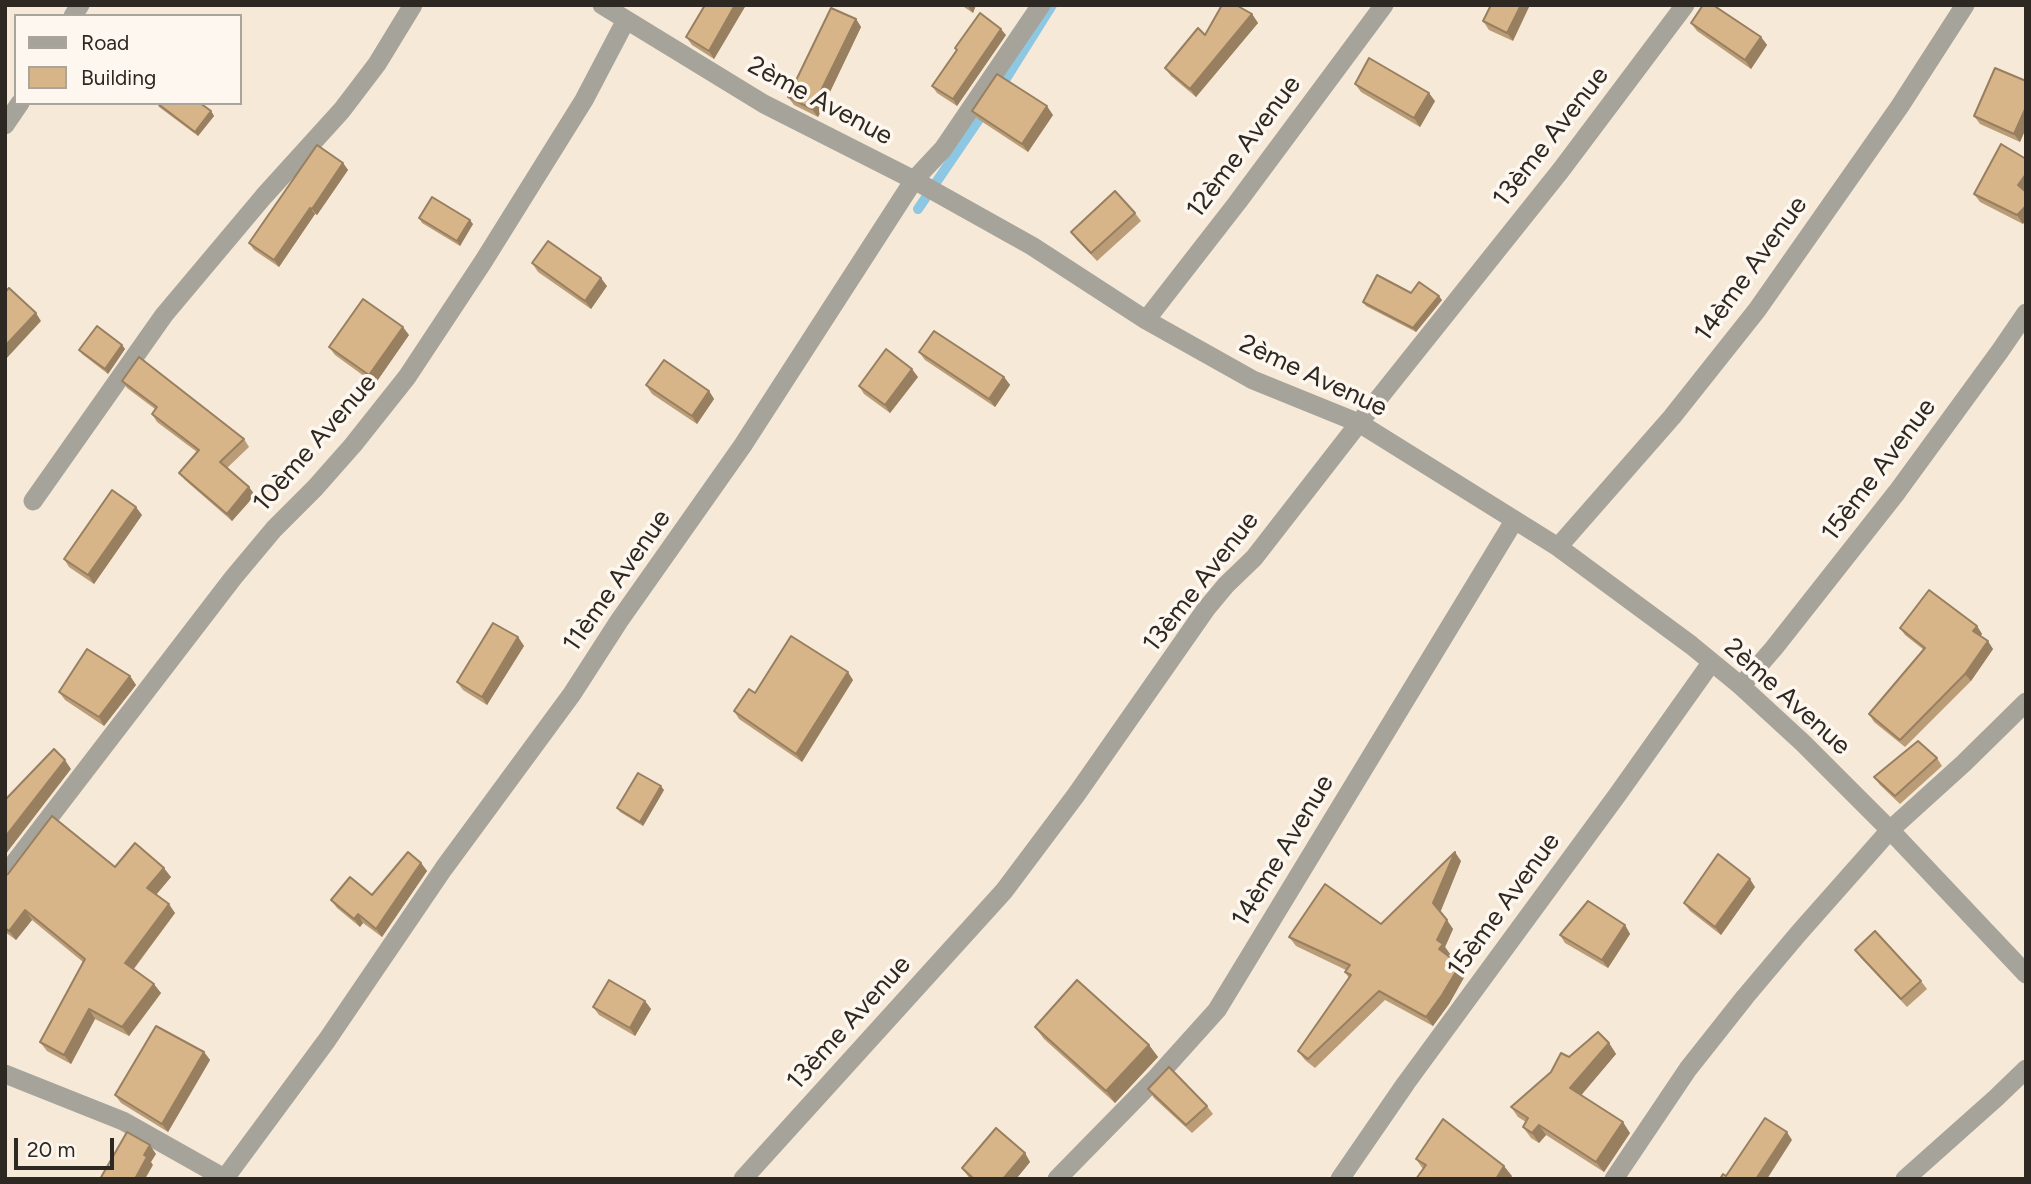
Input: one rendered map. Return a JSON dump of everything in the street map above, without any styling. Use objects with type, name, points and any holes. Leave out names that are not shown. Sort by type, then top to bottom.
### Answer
[{"type":"street","points":[[33,501],[164,314],[264,196],[342,110],[377,64],[413,5]]},
{"type":"street","name":"2ème Avenue","points":[[602,5],[764,104],[914,180],[1032,246],[1146,320],[1253,380],[1359,423],[1558,547],[1691,645],[1741,686],[1890,830],[2026,974]]},
{"type":"street","name":"11ème Avenue","points":[[225,1178],[327,1040],[443,868],[572,694],[619,621],[724,474],[914,180],[943,149],[1041,5]]},
{"type":"street","name":"12ème Avenue","points":[[1146,320],[1384,5]]},
{"type":"street","name":"13ème Avenue","points":[[743,1179],[1004,891],[1076,795],[1206,610],[1226,585],[1254,558],[1561,170],[1685,5]]},
{"type":"street","name":"14ème Avenue","points":[[1558,547],[1672,417],[1757,310],[1900,106],[1965,5]]},
{"type":"street","name":"10ème Avenue","points":[[5,875],[233,578],[274,529],[354,445],[407,377],[483,262],[584,100],[626,20]]},
{"type":"street","points":[[5,125],[18,105]]},
{"type":"street","name":"15ème Avenue","points":[[1741,686],[1897,492],[2026,313]]},
{"type":"street","name":"14ème Avenue","points":[[1057,1179],[1154,1080],[1217,1010],[1514,521]]},
{"type":"street","name":"15ème Avenue","points":[[1340,1179],[1406,1083],[1711,663]]},
{"type":"street","points":[[1614,1179],[1688,1069],[1798,934],[1890,830],[2026,702]]},
{"type":"street","points":[[1905,1179],[2026,1069]]},
{"type":"street","points":[[5,1074],[123,1121],[225,1178]]},
{"type":"building","points":[[705,5],[735,5],[709,51],[686,37]]},
{"type":"building","points":[[1222,5],[1236,5],[1252,14],[1190,89],[1165,68],[1198,28],[1205,35]]},
{"type":"building","points":[[1491,5],[1521,5],[1507,33],[1483,21]]},
{"type":"building","points":[[1703,5],[1713,5],[1761,37],[1745,60],[1691,23]]},
{"type":"building","points":[[831,8],[856,19],[812,109],[788,97]]},
{"type":"building","points":[[980,13],[1001,29],[953,99],[932,86]]},
{"type":"building","points":[[1369,58],[1429,93],[1414,118],[1355,84]]},
{"type":"building","points":[[1995,68],[2026,81],[2026,107],[2014,134],[1974,116]]},
{"type":"building","points":[[997,74],[1047,106],[1022,144],[972,111]]},
{"type":"building","points":[[160,105],[203,105],[211,111],[195,132]]},
{"type":"building","points":[[2001,144],[2026,159],[2026,174],[2018,185],[2026,192],[2026,206],[2017,215],[1974,194]]},
{"type":"building","points":[[317,145],[343,163],[274,260],[249,243]]},
{"type":"building","points":[[1115,191],[1135,213],[1091,253],[1071,232]]},
{"type":"building","points":[[432,197],[470,220],[457,241],[419,218]]},
{"type":"building","points":[[548,241],[601,278],[585,301],[532,263]]},
{"type":"building","points":[[1377,275],[1411,293],[1419,282],[1439,296],[1413,328],[1363,302]]},
{"type":"building","points":[[9,288],[36,313],[5,346],[5,292]]},
{"type":"building","points":[[363,299],[403,327],[369,375],[329,347]]},
{"type":"building","points":[[97,326],[122,345],[105,369],[79,350]]},
{"type":"building","points":[[934,331],[1004,377],[989,399],[919,352]]},
{"type":"building","points":[[886,349],[912,369],[885,405],[859,386]]},
{"type":"building","points":[[139,357],[244,439],[220,462],[249,487],[227,514],[179,473],[199,450],[152,414],[157,407],[122,381]]},
{"type":"building","points":[[664,360],[709,391],[692,416],[646,385]]},
{"type":"building","points":[[112,490],[136,507],[88,575],[64,559]]},
{"type":"building","points":[[1929,590],[1977,626],[1973,631],[1988,641],[1965,674],[1900,740],[1869,714],[1925,648],[1900,628]]},
{"type":"building","points":[[493,623],[518,637],[482,697],[457,682]]},
{"type":"building","points":[[791,636],[848,672],[796,754],[734,711],[749,689],[755,693]]},
{"type":"building","points":[[87,649],[130,676],[99,717],[59,692]]},
{"type":"building","points":[[1918,741],[1937,758],[1895,796],[1874,777]]},
{"type":"building","points":[[54,749],[65,760],[5,837],[5,800]]},
{"type":"building","points":[[638,773],[661,786],[640,822],[617,808]]},
{"type":"building","points":[[52,816],[115,867],[135,843],[164,868],[147,888],[169,904],[125,963],[154,984],[122,1027],[89,1009],[64,1055],[40,1042],[85,959],[25,910],[9,931],[5,928],[5,875]]},
{"type":"building","points":[[408,852],[421,863],[376,929],[358,914],[354,919],[331,900],[350,877],[372,895]]},
{"type":"building","points":[[1455,852],[1433,903],[1447,920],[1437,940],[1443,944],[1439,949],[1460,965],[1442,995],[1426,1017],[1379,991],[1308,1059],[1298,1051],[1351,975],[1345,972],[1350,965],[1289,937],[1325,884],[1381,924]]},
{"type":"building","points":[[1718,854],[1750,879],[1715,927],[1684,903]]},
{"type":"building","points":[[1588,901],[1625,925],[1602,960],[1560,935]]},
{"type":"building","points":[[1875,931],[1921,981],[1901,999],[1855,950]]},
{"type":"building","points":[[609,980],[645,1001],[630,1028],[593,1007]]},
{"type":"building","points":[[1077,980],[1149,1045],[1106,1091],[1035,1027]]},
{"type":"building","points":[[156,1026],[204,1052],[162,1124],[115,1095]]},
{"type":"building","points":[[1598,1032],[1609,1043],[1570,1088],[1623,1122],[1596,1162],[1539,1125],[1532,1133],[1523,1127],[1528,1118],[1511,1107],[1551,1072],[1561,1053],[1569,1057]]},
{"type":"building","points":[[1169,1067],[1207,1106],[1186,1125],[1148,1089]]},
{"type":"building","points":[[1765,1118],[1787,1132],[1756,1179],[1720,1179],[1723,1174],[1726,1176]]},
{"type":"building","points":[[1443,1119],[1504,1166],[1496,1179],[1416,1179],[1426,1165],[1416,1159]]},
{"type":"building","points":[[996,1128],[1025,1153],[1003,1179],[974,1179],[962,1168]]},
{"type":"building","points":[[127,1132],[150,1145],[135,1179],[100,1179]]},
{"type":"waterway","points":[[1000,88],[1052,5]]},
{"type":"waterway","points":[[918,209],[986,109]]}]
